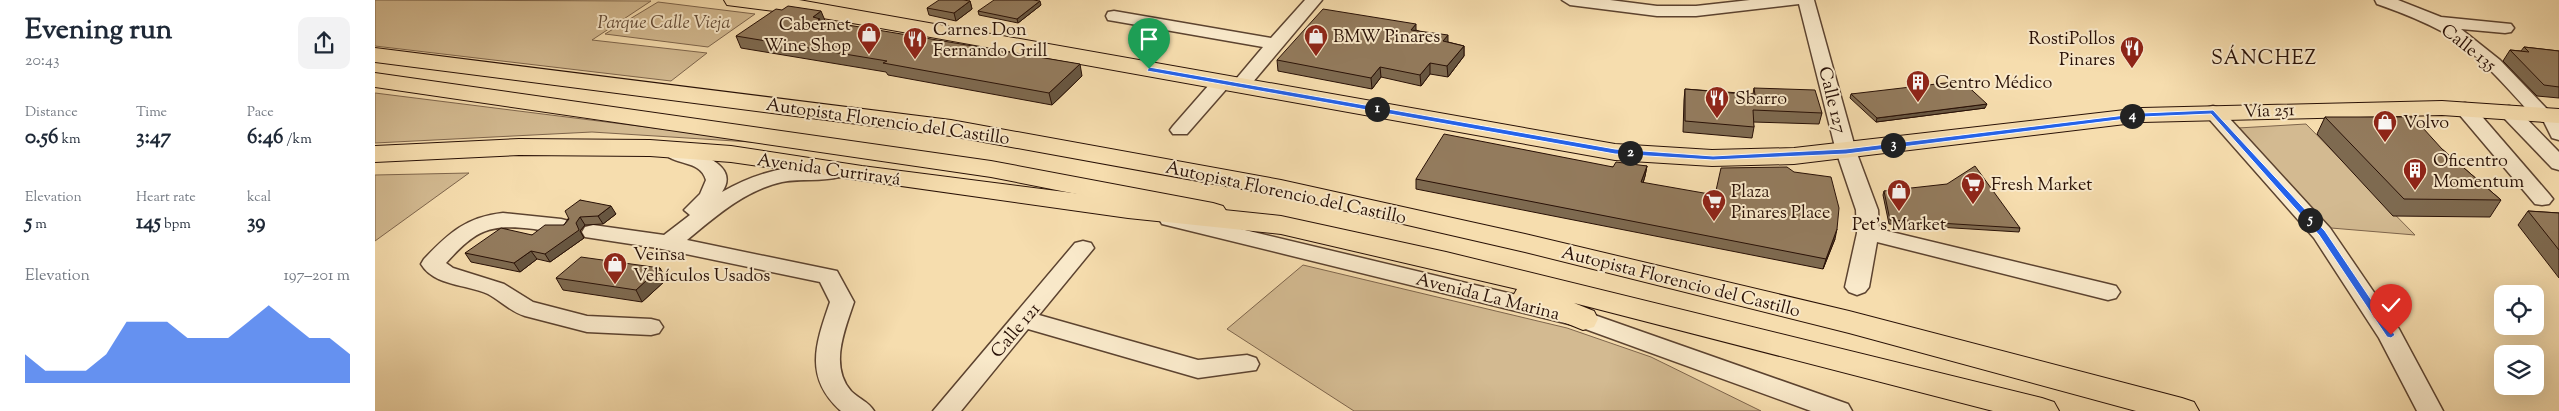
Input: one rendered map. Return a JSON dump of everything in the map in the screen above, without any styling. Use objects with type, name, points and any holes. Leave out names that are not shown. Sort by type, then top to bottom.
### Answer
[{"type":"main road","name":"Vía 251","points":[[735,0],[804,3],[1231,84],[1615,152],[1713,158],[1846,152],[2142,115],[2213,112],[2338,108],[2465,109],[2509,112],[2552,120]]},
{"type":"main road","name":"Autopista Florencio del Castillo","points":[[375,55],[951,128],[1281,188],[1525,243],[1839,320],[2182,411]]},
{"type":"main road","name":"Autopista Florencio del Castillo","points":[[375,80],[553,104],[991,169],[1281,225],[1446,261],[2042,411]]},
{"type":"main road","name":"Avenida Curriravá","points":[[375,154],[519,147],[651,148],[731,154],[862,174],[1128,208],[1281,225]]},
{"type":"main road","points":[[1446,261],[1583,319]]},
{"type":"street","points":[[1181,130],[1275,44],[1314,0]]},
{"type":"street","points":[[1570,0],[1657,11],[1696,11],[1796,0]]},
{"type":"street","name":"Calle 127","points":[[1806,0],[1846,152],[1867,210],[1868,233],[1857,287]]},
{"type":"street","name":"Calle 135","points":[[2383,0],[2438,22],[2485,55],[2552,120]]},
{"type":"street","points":[[1114,16],[1275,44]]},
{"type":"street","points":[[2438,22],[2505,28]]},
{"type":"street","points":[[2465,109],[2542,199]]},
{"type":"street","points":[[2213,112],[2322,233],[2391,335],[2430,411]]},
{"type":"street","points":[[2509,112],[2559,164]]},
{"type":"street","points":[[651,148],[695,157],[712,167],[716,176],[715,186],[705,202],[663,242]]},
{"type":"street","points":[[663,242],[717,204],[751,184],[765,179],[798,172],[862,174]]},
{"type":"street","name":"Avenida La Marina","points":[[1128,208],[1583,319],[1835,410]]},
{"type":"street","points":[[561,226],[491,219],[472,227],[450,244],[432,264],[445,273],[497,289],[525,308],[587,324],[651,326]]},
{"type":"street","points":[[593,232],[663,242],[829,276],[842,302],[832,336],[827,368],[832,386],[853,408],[861,411]]},
{"type":"street","points":[[1868,233],[2108,292]]},
{"type":"street","name":"Calle 121","points":[[946,411],[1083,248]]},
{"type":"street","points":[[1023,319],[1198,369],[1247,364]]},
{"type":"green space","points":[[375,0],[651,1],[592,40],[707,53],[671,81],[375,46]]},
{"type":"green space","name":"Parque Calle Vieja","points":[[658,2],[755,14],[708,47],[605,34]]},
{"type":"green space","points":[[375,93],[782,144],[592,132],[375,143]]},
{"type":"green space","points":[[2306,124],[2415,235],[2331,228],[2238,128]]},
{"type":"green space","points":[[469,173],[375,241],[375,175]]},
{"type":"green space","points":[[1303,265],[1567,328],[1651,357],[1761,411],[1354,411],[1227,329]]},
{"type":"building","points":[[939,0],[970,1],[954,13],[927,8]]},
{"type":"building","points":[[994,0],[1040,1],[1017,19],[978,11]]},
{"type":"building","points":[[788,6],[821,11],[813,17],[820,19],[818,20],[1080,64],[1049,93],[883,63],[887,61],[736,36],[776,9],[782,10]]},
{"type":"building","points":[[1323,9],[1416,24],[1411,30],[1448,35],[1443,41],[1464,46],[1447,66],[1430,63],[1420,75],[1380,67],[1371,78],[1277,60]]},
{"type":"building","points":[[2524,47],[2559,51],[2559,87],[2544,85],[2510,50],[2529,52]]},
{"type":"building","name":"Centro Médico","points":[[1962,81],[1987,104],[1877,118],[1851,94]]},
{"type":"building","points":[[1754,88],[1815,90],[1822,113],[1753,110],[1754,127],[1685,121],[1685,89],[1755,95]]},
{"type":"building","points":[[2325,117],[2413,117],[2442,149],[2501,200],[2404,199]]},
{"type":"building","points":[[1444,134],[1613,167],[1616,162],[1647,166],[1641,182],[1715,195],[1721,168],[1787,167],[1794,172],[1831,177],[1839,208],[1837,229],[1826,259],[1416,179]]},
{"type":"building","points":[[1975,166],[2020,228],[1890,220],[1884,191],[1947,184]]},
{"type":"building","points":[[580,200],[611,206],[598,216],[580,217],[576,223],[579,230],[545,254],[531,251],[514,263],[465,253],[501,228],[532,235],[545,225],[564,225],[569,219],[565,211]]},
{"type":"building","points":[[2528,211],[2559,213],[2559,250]]},
{"type":"building","points":[[581,257],[660,268],[636,290],[556,278]]},
{"type":"place","name":"Cabernet Wine Shop","points":[[869,55]]},
{"type":"place","name":"BMW Pinares","points":[[1316,57]]},
{"type":"place","name":"Carnes Don Fernando Grill","points":[[915,60]]},
{"type":"place","name":"RostiPollos Pinares","points":[[2132,69]]},
{"type":"place","name":"Centro Médico","points":[[1918,103]]},
{"type":"place","name":"Sbarro","points":[[1717,119]]},
{"type":"place","name":"Volvo","points":[[2385,143]]},
{"type":"place","name":"Oficentro Momentum","points":[[2415,191]]},
{"type":"place","name":"Fresh Market","points":[[1973,205]]},
{"type":"place","name":"Pet's Market","points":[[1899,212]]},
{"type":"place","name":"Plaza Pinares Place","points":[[1714,222]]},
{"type":"place","name":"Veinsa Vehículos Usados","points":[[615,285]]},
{"type":"district","name":"SÁNCHEZ","points":[[2264,57]]},
{"type":"route","points":[[1149,69],[1615,152],[1713,158],[1794,156],[1846,152],[2142,115],[2213,112],[2322,233],[2391,335]]}]
